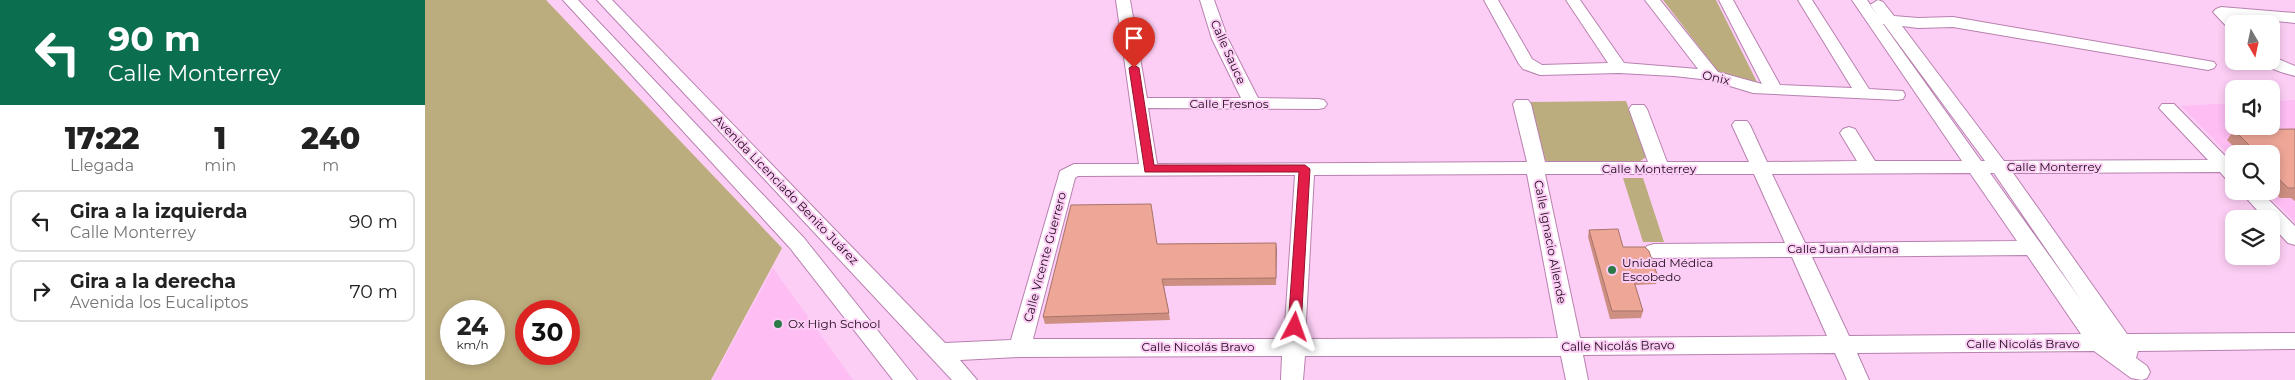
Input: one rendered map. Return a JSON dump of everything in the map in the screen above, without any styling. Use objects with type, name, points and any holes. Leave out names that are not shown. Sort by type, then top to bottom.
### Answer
[{"type":"street","points":[[574,4],[599,0]]},
{"type":"street","name":"Avenida Licenciado Benito Juárez","points":[[604,0],[966,380]]},
{"type":"street","points":[[1123,0],[1149,169]]},
{"type":"street","name":"Calle Sauce","points":[[1207,0],[1220,39],[1252,104]]},
{"type":"street","name":"Onix","points":[[1491,0],[1525,61],[1534,68],[1553,71],[1619,68],[1712,75],[1753,88],[1773,90],[1897,95]]},
{"type":"street","points":[[1573,0],[1619,68]]},
{"type":"street","points":[[1652,0],[1712,75]]},
{"type":"street","points":[[1726,0],[1773,90]]},
{"type":"street","points":[[1805,0],[1863,93]]},
{"type":"street","points":[[1859,0],[1878,12],[1918,23],[1953,22],[2208,65]]},
{"type":"street","points":[[574,4],[797,243],[906,380]]},
{"type":"street","points":[[2225,18],[2221,12],[2230,11],[2267,15]]},
{"type":"street","points":[[1878,12],[1976,167],[2100,344],[2141,376]]},
{"type":"street","points":[[1878,12],[2000,168],[2125,344],[2141,376]]},
{"type":"street","points":[[2280,16],[2295,18]]},
{"type":"street","name":"Calle Fresnos","points":[[1139,103],[1318,104]]},
{"type":"street","name":"Calle Ignacio Allende","points":[[1522,104],[1536,160],[1535,169],[1577,380]]},
{"type":"street","points":[[2169,108],[2225,167]]},
{"type":"street","points":[[1637,109],[1659,169]]},
{"type":"street","points":[[1741,125],[1858,380]]},
{"type":"street","points":[[1849,133],[1869,167]]},
{"type":"street","name":"Calle Monterrey","points":[[1074,170],[1976,167],[2225,171]]},
{"type":"street","points":[[1292,380],[1305,169]]},
{"type":"street","name":"Calle Vicente Guerrero","points":[[1020,348],[1067,175],[1074,170]]},
{"type":"street","points":[[2258,200],[2295,238]]},
{"type":"street","name":"Calle Juan Aldama","points":[[1654,251],[2033,248]]},
{"type":"street","name":"Calle Nicolás Bravo","points":[[941,352],[1020,348],[2125,344],[2295,341]]},
{"type":"shaded area","points":[[425,0],[546,0],[782,248],[711,380],[425,380]]},
{"type":"shaded area","points":[[1663,0],[1716,0],[1758,84],[1720,74]]},
{"type":"shaded area","points":[[2295,100],[2295,222],[2273,200],[2280,200],[2280,145],[2225,145],[2225,151],[2181,106],[2225,104],[2225,135],[2280,135],[2280,101]]},
{"type":"shaded area","points":[[1626,101],[1646,157],[1639,162],[1551,164],[1542,158],[1530,102]]},
{"type":"shaded area","points":[[1623,178],[1643,178],[1664,242],[1643,242]]},
{"type":"shaded area","name":"Ox High School","points":[[773,268],[853,380],[712,380]]},
{"type":"building","points":[[2280,129],[2295,129],[2295,188],[2288,188],[2280,180],[2280,145],[2249,145],[2239,135],[2280,135]]},
{"type":"building","points":[[1151,204],[1157,244],[1276,243],[1276,278],[1162,279],[1169,313],[1043,317],[1071,205]]},
{"type":"building","name":"Unidad Médica Escobedo","points":[[1618,229],[1623,247],[1645,247],[1649,251],[1658,277],[1633,278],[1643,311],[1612,311],[1589,230]]},
{"type":"place","name":"Unidad Médica Escobedo","points":[[1612,270]]},
{"type":"place","name":"Ox High School","points":[[778,324]]},
{"type":"route","points":[[1134,68],[1149,169],[1305,169],[1295,327]]}]
